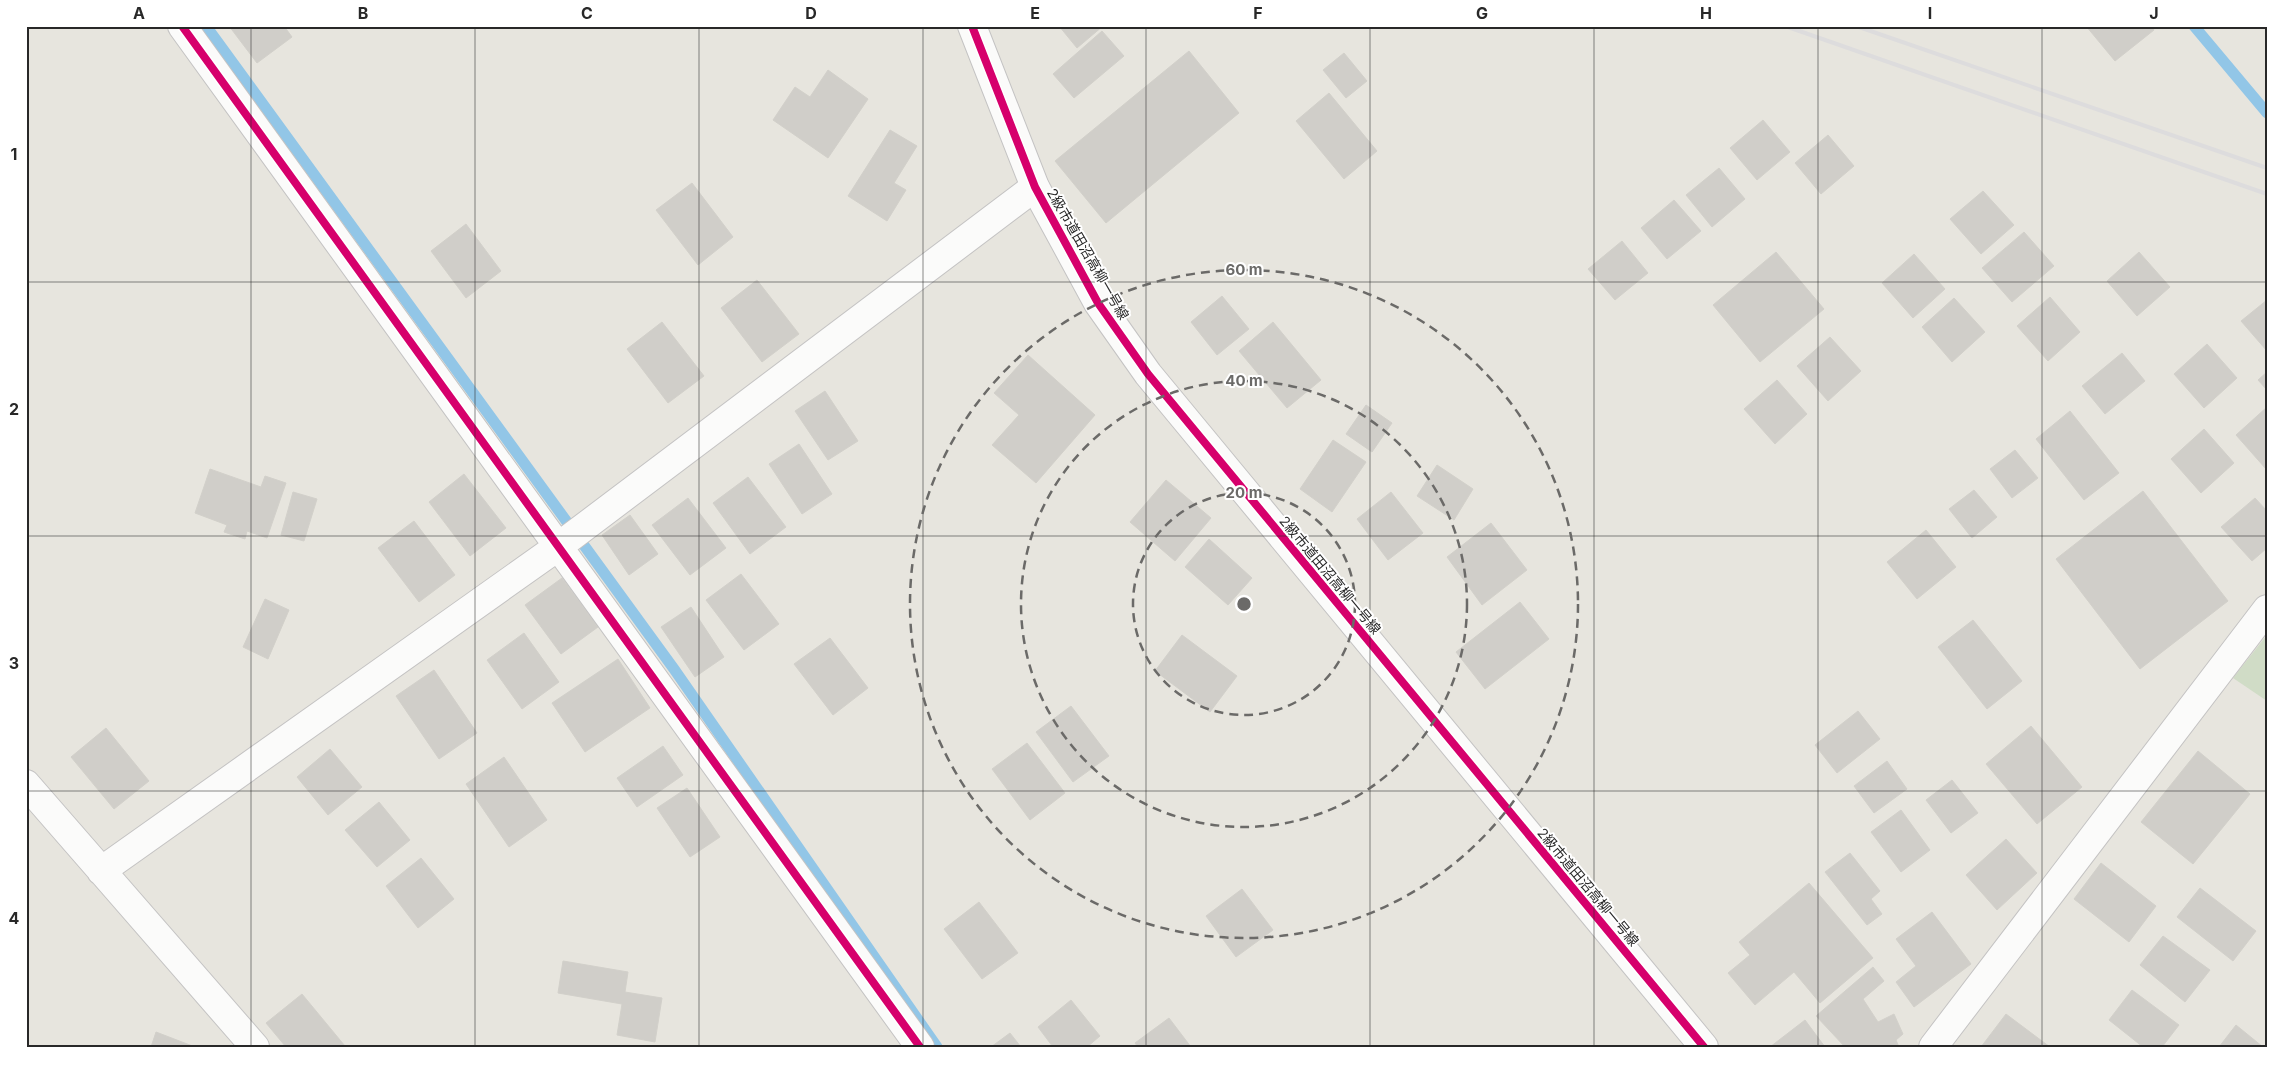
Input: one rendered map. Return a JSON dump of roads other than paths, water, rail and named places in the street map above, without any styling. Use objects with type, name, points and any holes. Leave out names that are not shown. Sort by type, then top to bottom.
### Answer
[{"type":"street","points":[[182,26],[920,1047]]},
{"type":"street","name":"2級市道田沼高柳一号線","points":[[972,26],[1035,187],[1098,303],[1148,374],[1704,1047]]},
{"type":"street","points":[[102,871],[559,546],[1035,187]]},
{"type":"street","points":[[1933,1047],[2267,610]]},
{"type":"street","points":[[26,784],[255,1047]]},
{"type":"waterway","points":[[206,26],[674,669],[937,1047]]},
{"type":"waterway","points":[[2194,26],[2267,113]]},
{"type":"railway","points":[[1785,26],[2267,194]]},
{"type":"railway","points":[[1856,26],[2267,168]]}]
